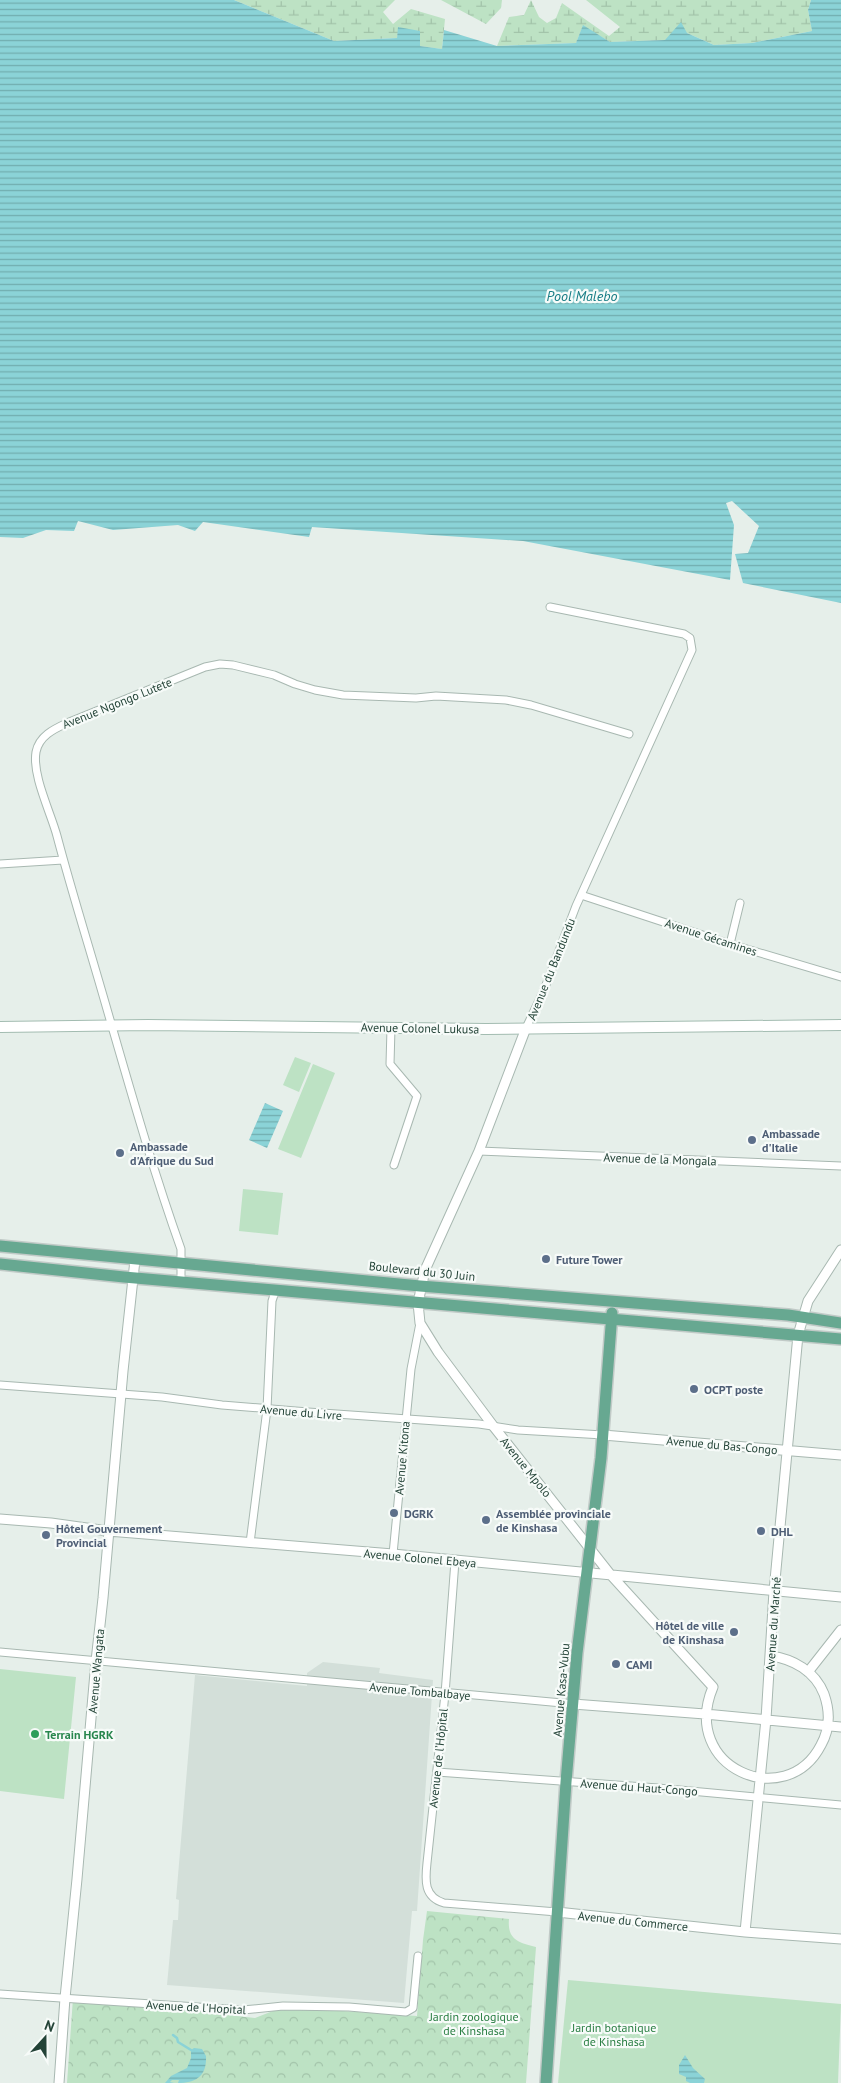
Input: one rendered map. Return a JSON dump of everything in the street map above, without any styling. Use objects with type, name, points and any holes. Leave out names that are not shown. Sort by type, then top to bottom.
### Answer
[{"type":"main road","name":"Avenue Colonel Lukusa","points":[[0,1027],[526,1028],[841,1025]]},
{"type":"main road","name":"Boulevard du 30 Juin","points":[[0,1246],[420,1286],[802,1317],[841,1323]]},
{"type":"main road","points":[[0,1264],[841,1339]]},
{"type":"main road","name":"Avenue Kasa-Vubu","points":[[546,2083],[566,1782],[603,1435],[613,1301]]},
{"type":"street","name":"Avenue du Bandundu","points":[[418,1302],[425,1270],[478,1151],[581,895],[632,780],[691,656],[692,644],[690,638],[684,634],[550,607]]},
{"type":"street","name":"Avenue Ngongo Lutete","points":[[181,1281],[182,1264],[180,1249],[111,1026],[36,767],[38,745],[44,737],[52,730],[67,723],[212,665],[233,665],[254,669],[302,686],[343,695],[416,698],[436,696],[506,700],[531,705],[629,734]]},
{"type":"street","points":[[0,864],[63,860]]},
{"type":"street","name":"Avenue Gécamines","points":[[581,895],[730,944],[841,977]]},
{"type":"street","points":[[730,944],[740,903]]},
{"type":"street","points":[[392,1028],[390,1064],[417,1096],[394,1164]]},
{"type":"street","name":"Avenue de la Mongala","points":[[478,1151],[841,1166]]},
{"type":"street","name":"Avenue du Marché","points":[[745,1932],[766,1720],[774,1591],[789,1451],[792,1384],[798,1335],[802,1317],[816,1289],[841,1250]]},
{"type":"street","name":"Avenue Wangata","points":[[59,2083],[65,1998],[108,1531],[135,1260]]},
{"type":"street","points":[[250,1543],[267,1409],[272,1301],[276,1289]]},
{"type":"street","name":"Avenue Mpolo","points":[[418,1302],[420,1323],[438,1352],[494,1427],[610,1574],[713,1686],[705,1714]]},
{"type":"street","name":"Avenue Kitona","points":[[393,1554],[406,1418],[420,1323]]},
{"type":"street","name":"Avenue du Livre","points":[[0,1385],[121,1394],[267,1409],[480,1424],[518,1430],[603,1435]]},
{"type":"street","name":"Avenue du Bas-Congo","points":[[603,1435],[841,1455]]},
{"type":"street","name":"Avenue Colonel Ebeya","points":[[0,1518],[108,1531],[393,1554],[841,1597]]},
{"type":"street","name":"Avenue de l’Hôpital","points":[[429,1894],[426,1878],[445,1694],[456,1561]]},
{"type":"street","points":[[808,1672],[841,1630]]},
{"type":"street","name":"Avenue Tombalbaye","points":[[0,1652],[445,1694],[705,1714],[841,1727]]},
{"type":"street","points":[[705,1714],[709,1737],[720,1756],[738,1771],[760,1778],[773,1778],[799,1770],[818,1751],[828,1726],[828,1708],[822,1691],[808,1672],[791,1661],[771,1656]]},
{"type":"street","name":"Avenue du Haut-Congo","points":[[437,1772],[841,1804]]},
{"type":"street","name":"Avenue du Commerce","points":[[429,1894],[437,1901],[453,1904],[557,1912],[745,1932],[841,1939]]},
{"type":"street","name":"Avenue de l'Hopital","points":[[0,1994],[242,2010],[283,2006],[348,2007],[406,2012],[414,2008],[418,1956]]},
{"type":"shaded area","points":[[323,1662],[380,1668],[379,1673],[433,1680],[417,1911],[412,1911],[404,2003],[167,1985],[173,1920],[178,1920],[179,1900],[176,1899],[195,1675],[307,1686],[307,1673]]},
{"type":"green space","points":[[234,0],[395,0],[383,12],[393,24],[411,9],[445,19],[442,49],[420,46],[399,27],[397,38],[334,41]]},
{"type":"green space","points":[[441,0],[502,0],[501,8],[486,24]]},
{"type":"green space","points":[[531,0],[539,17],[547,23],[556,18],[562,3],[609,36],[620,27],[586,0],[811,0],[808,10],[812,31],[752,43],[714,45],[687,33],[665,40],[610,42],[583,26],[576,43],[497,46],[509,17],[524,15]]},
{"type":"green space","points":[[295,1057],[311,1063],[299,1092],[283,1085]]},
{"type":"green space","points":[[313,1064],[335,1073],[301,1158],[278,1149]]},
{"type":"green space","points":[[243,1189],[283,1193],[278,1235],[239,1231]]},
{"type":"green space","name":"Terrain HGRK","points":[[0,1669],[76,1677],[64,1799],[0,1791]]},
{"type":"green space","name":"Jardin zoologique de Kinshasa","points":[[427,1911],[509,1919],[512,1936],[519,1942],[536,1947],[526,2083],[67,2083],[73,1998],[255,2018],[283,2007],[417,2016]]},
{"type":"green space","name":"Jardin botanique de Kinshasa","points":[[568,1980],[841,2004],[838,2083],[558,2083]]},
{"type":"water","name":"Pool Malebo","points":[[0,0],[234,0],[334,41],[397,38],[398,27],[420,31],[420,46],[442,49],[444,30],[497,46],[576,43],[583,25],[610,42],[665,40],[681,22],[687,33],[714,45],[752,43],[812,31],[808,10],[811,0],[841,0],[841,603],[743,583],[735,554],[748,553],[759,526],[732,501],[726,503],[734,525],[730,580],[523,541],[312,527],[309,537],[203,522],[195,531],[178,525],[113,530],[78,521],[74,531],[46,530],[23,538],[0,537]]},
{"type":"water","points":[[265,1103],[283,1111],[267,1148],[249,1140]]},
{"type":"water","points":[[194,2048],[202,2049],[206,2056],[205,2069],[199,2077],[190,2082],[178,2083],[179,2080],[172,2080],[170,2082],[174,2083],[165,2083],[171,2076],[187,2068],[191,2058],[191,2050]]},
{"type":"water","points":[[685,2055],[693,2068],[705,2079],[704,2083],[690,2083],[686,2081],[686,2077],[679,2074],[679,2065]]},
{"type":"waterway","points":[[173,2035],[177,2038],[178,2042],[191,2050]]},
{"type":"place","name":"Ambassade d'Italie","points":[[752,1140]]},
{"type":"place","name":"Ambassade d'Afrique du Sud","points":[[120,1153]]},
{"type":"place","name":"Future Tower","points":[[546,1259]]},
{"type":"place","name":"OCPT poste","points":[[694,1389]]},
{"type":"place","name":"DGRK","points":[[394,1513]]},
{"type":"place","name":"Assemblée provinciale de Kinshasa","points":[[486,1520]]},
{"type":"place","name":"DHL","points":[[761,1531]]},
{"type":"place","name":"Hôtel Gouvernement Provincial","points":[[46,1535]]},
{"type":"place","name":"Hôtel de ville de Kinshasa","points":[[734,1632]]},
{"type":"place","name":"CAMI","points":[[616,1664]]},
{"type":"place","name":"Terrain HGRK","points":[[35,1734]]}]
